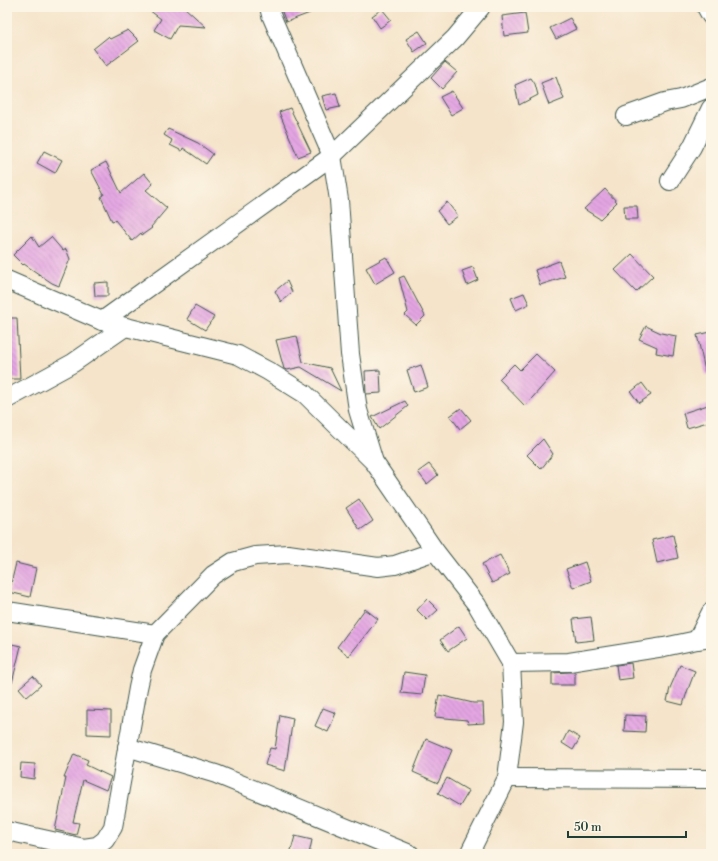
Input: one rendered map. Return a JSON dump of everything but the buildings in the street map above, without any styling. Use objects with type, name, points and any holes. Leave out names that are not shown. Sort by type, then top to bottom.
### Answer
[{"type":"street","points":[[269,7],[271,15],[332,156],[339,200],[350,354],[358,410],[374,462]]},
{"type":"street","points":[[102,321],[332,156],[455,38],[481,7]]},
{"type":"street","points":[[706,7],[711,16]]},
{"type":"street","points":[[626,116],[665,102],[681,100],[697,92],[711,88]]},
{"type":"street","points":[[670,181],[692,147],[708,115],[681,100]]},
{"type":"street","points":[[7,280],[102,321],[238,355],[268,371],[305,394],[374,462],[435,551],[477,605],[510,663],[514,722],[507,778],[469,854]]},
{"type":"street","points":[[7,399],[73,363],[125,327]]},
{"type":"street","points":[[7,830],[84,848],[97,846],[105,840],[113,827],[142,670],[155,634],[213,575],[233,562],[255,556],[288,554],[378,567],[394,565],[435,551]]},
{"type":"street","points":[[7,611],[155,634]]},
{"type":"street","points":[[510,663],[569,662],[704,639],[711,612]]},
{"type":"street","points":[[127,747],[216,774],[410,854]]},
{"type":"street","points":[[507,778],[711,779]]}]
